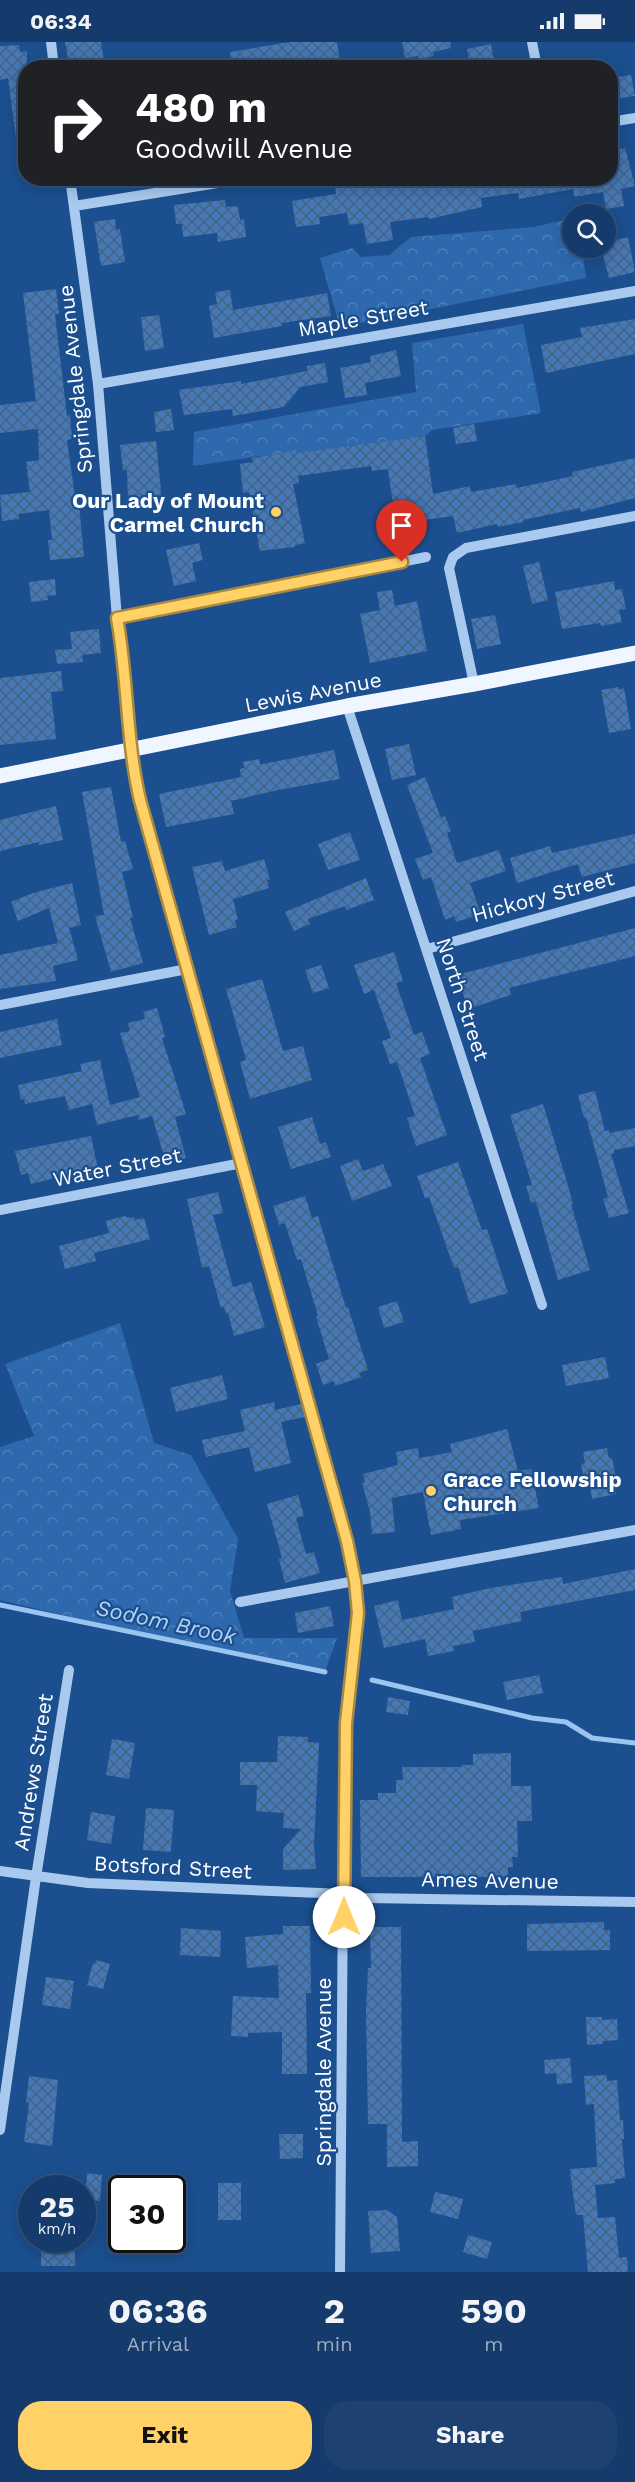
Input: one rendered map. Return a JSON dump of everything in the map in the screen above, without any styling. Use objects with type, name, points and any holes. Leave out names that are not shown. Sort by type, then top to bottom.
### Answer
[{"type":"main road","name":"Lewis Avenue","points":[[0,776],[346,706],[635,653]]},
{"type":"street","points":[[51,42],[53,60]]},
{"type":"street","points":[[532,42],[535,60]]},
{"type":"street","points":[[618,121],[635,118]]},
{"type":"street","name":"Springdale Avenue","points":[[71,186],[98,384],[117,618],[124,655],[131,749],[140,800],[347,1541],[355,1581],[358,1613],[344,1752],[340,2272]]},
{"type":"street","points":[[74,206],[199,186]]},
{"type":"street","name":"Maple Street","points":[[98,384],[635,291]]},
{"type":"street","points":[[474,684],[449,568],[457,553],[466,548],[635,516]]},
{"type":"street","points":[[117,618],[426,557]]},
{"type":"street","name":"North Street","points":[[346,706],[542,1305]]},
{"type":"street","name":"Hickory Street","points":[[427,949],[635,891]]},
{"type":"street","points":[[0,1005],[187,969]]},
{"type":"street","name":"Water Street","points":[[0,1210],[242,1163]]},
{"type":"street","points":[[240,1602],[635,1530]]},
{"type":"street","name":"Andrews Street","points":[[0,2130],[36,1877],[69,1670]]},
{"type":"street","name":"Botsford Street","points":[[0,1871],[88,1883],[344,1894]]},
{"type":"street","name":"Ames Avenue","points":[[344,1894],[376,1898],[635,1902]]},
{"type":"green space","points":[[562,221],[562,258],[583,258],[586,278],[340,327],[320,258],[352,248],[361,257],[389,255],[411,237],[534,227]]},
{"type":"green space","points":[[523,324],[541,413],[432,430],[425,436],[193,466],[194,432],[416,392],[412,343]]},
{"type":"green space","points":[[120,1323],[154,1443],[191,1455],[238,1539],[230,1591],[244,1638],[337,1638],[325,1672],[141,1634],[0,1600],[0,1447],[34,1436],[5,1364]]},
{"type":"building","points":[[65,42],[101,42],[104,60],[68,60]]},
{"type":"building","points":[[290,42],[337,42],[340,60],[231,60],[230,52]]},
{"type":"building","points":[[402,42],[450,42],[451,48],[433,52],[434,56],[419,59],[418,56],[405,58]]},
{"type":"building","points":[[491,44],[494,60],[469,60],[467,49]]},
{"type":"building","points":[[19,45],[20,52],[27,51],[27,60],[18,60],[18,138],[16,138],[8,78],[0,80],[0,46]]},
{"type":"building","points":[[631,75],[635,96],[618,99],[618,77]]},
{"type":"building","points":[[625,148],[635,186],[621,189],[624,206],[616,207],[616,204],[605,204],[603,192],[574,197],[573,189],[519,199],[518,193],[481,198],[482,207],[429,219],[429,217],[390,222],[393,240],[367,244],[363,223],[349,225],[347,213],[319,217],[320,224],[296,227],[292,201],[336,194],[335,186],[618,186],[618,149]]},
{"type":"building","points":[[225,200],[226,207],[238,206],[240,220],[244,219],[246,237],[218,242],[217,233],[183,237],[182,224],[176,224],[174,205]]},
{"type":"building","points":[[115,219],[116,230],[120,229],[125,262],[101,266],[94,222]]},
{"type":"building","points":[[628,237],[635,272],[609,278],[604,258],[616,258],[616,240]]},
{"type":"building","points":[[56,289],[59,314],[55,315],[67,416],[70,415],[72,439],[67,440],[76,504],[79,503],[84,557],[50,560],[48,540],[52,540],[49,510],[19,514],[19,519],[2,521],[0,495],[30,492],[26,462],[39,460],[38,429],[0,433],[0,405],[36,401],[23,293]]},
{"type":"building","points":[[230,290],[233,310],[327,293],[331,316],[282,323],[282,326],[214,338],[209,306],[217,304],[215,292]]},
{"type":"building","points":[[159,315],[164,348],[145,351],[141,317]]},
{"type":"building","points":[[635,319],[635,354],[546,373],[541,345],[582,337],[580,328]]},
{"type":"building","points":[[396,350],[401,376],[365,383],[367,395],[345,398],[340,368],[371,362],[370,356]]},
{"type":"building","points":[[325,363],[328,382],[300,387],[284,407],[233,416],[232,409],[184,415],[179,390],[241,381],[241,384],[307,371],[307,366]]},
{"type":"building","points":[[171,409],[174,430],[156,432],[154,412]]},
{"type":"building","points":[[474,424],[477,441],[456,444],[453,428]]},
{"type":"building","points":[[425,436],[433,494],[470,486],[471,492],[516,484],[517,488],[573,476],[572,472],[635,458],[635,498],[581,512],[580,508],[523,520],[523,522],[498,527],[497,524],[457,533],[453,516],[396,524],[388,469],[372,471],[371,466],[298,476],[299,483],[293,484],[305,543],[295,545],[295,547],[260,551],[249,492],[243,493],[240,464],[253,462],[252,458],[296,450],[296,453]]},
{"type":"building","points":[[156,441],[162,501],[128,502],[127,470],[123,470],[120,445]]},
{"type":"building","points":[[199,543],[203,560],[192,563],[196,581],[174,586],[166,550]]},
{"type":"building","points":[[539,562],[548,600],[532,604],[523,566]]},
{"type":"building","points":[[55,579],[56,595],[47,596],[48,600],[31,602],[29,582]]},
{"type":"building","points":[[614,581],[615,590],[622,589],[626,609],[619,610],[622,622],[562,629],[555,592]]},
{"type":"building","points":[[392,590],[395,606],[417,601],[427,651],[370,663],[360,614],[380,610],[377,592]]},
{"type":"building","points":[[495,615],[501,644],[477,649],[471,619]]},
{"type":"building","points":[[99,629],[101,653],[82,655],[83,662],[57,664],[55,650],[72,649],[70,632]]},
{"type":"building","points":[[61,671],[63,691],[51,692],[56,739],[0,745],[0,678]]},
{"type":"building","points":[[618,687],[619,690],[624,688],[631,729],[609,733],[601,690]]},
{"type":"building","points":[[409,744],[416,775],[392,780],[385,749]]},
{"type":"building","points":[[334,750],[340,779],[231,801],[234,814],[166,827],[159,794],[241,777],[240,769],[244,768],[243,762],[259,759],[260,764],[263,764]]},
{"type":"building","points":[[425,777],[441,818],[445,816],[451,831],[447,833],[457,863],[499,850],[506,871],[470,883],[481,914],[456,922],[454,916],[445,920],[431,877],[423,880],[415,859],[433,853],[407,785]]},
{"type":"building","points":[[111,787],[121,842],[125,841],[133,869],[122,872],[133,918],[130,918],[143,963],[111,972],[95,916],[104,915],[82,792]]},
{"type":"building","points":[[56,806],[63,840],[39,845],[39,842],[0,851],[0,820]]},
{"type":"building","points":[[350,832],[360,860],[328,870],[318,844]]},
{"type":"building","points":[[635,834],[635,863],[582,877],[578,864],[517,883],[510,858],[550,846],[552,853]]},
{"type":"building","points":[[264,859],[270,879],[267,880],[269,888],[233,899],[238,919],[235,920],[237,927],[209,935],[192,867],[222,861],[225,871]]},
{"type":"building","points":[[366,878],[374,900],[346,910],[345,906],[308,919],[310,924],[294,931],[285,912]]},
{"type":"building","points":[[72,883],[81,925],[69,928],[78,960],[53,966],[56,981],[0,989],[0,955],[58,943],[49,908],[18,921],[11,902],[33,893]]},
{"type":"building","points":[[635,928],[635,956],[509,988],[511,995],[468,1009],[457,975]]},
{"type":"building","points":[[394,952],[403,981],[396,983],[414,1035],[422,1032],[430,1054],[420,1058],[447,1135],[416,1146],[407,1118],[415,1116],[397,1062],[390,1064],[382,1041],[391,1038],[374,990],[364,994],[354,965]]},
{"type":"building","points":[[321,965],[329,988],[313,993],[305,970]]},
{"type":"building","points":[[262,979],[283,1051],[303,1046],[312,1080],[250,1099],[240,1062],[246,1060],[226,989]]},
{"type":"building","points":[[157,1008],[165,1037],[162,1038],[186,1114],[175,1117],[186,1158],[166,1163],[152,1116],[139,1120],[138,1115],[97,1125],[92,1104],[69,1110],[65,1096],[25,1104],[24,1099],[21,1100],[18,1085],[82,1071],[80,1064],[100,1060],[110,1105],[140,1097],[120,1033],[130,1031],[128,1023],[145,1019],[143,1012]]},
{"type":"building","points":[[57,1019],[62,1045],[0,1058],[0,1032]]},
{"type":"building","points":[[595,1091],[605,1131],[609,1130],[609,1133],[635,1128],[635,1146],[614,1150],[611,1154],[629,1213],[609,1218],[603,1199],[608,1197],[578,1095]]},
{"type":"building","points":[[543,1104],[567,1182],[590,1270],[558,1280],[536,1202],[531,1203],[526,1186],[532,1185],[510,1115]]},
{"type":"building","points":[[312,1117],[320,1144],[326,1142],[331,1157],[291,1169],[278,1127]]},
{"type":"building","points":[[91,1136],[99,1174],[72,1180],[71,1174],[31,1184],[28,1173],[21,1175],[15,1151]]},
{"type":"building","points":[[358,1159],[363,1171],[383,1164],[392,1186],[352,1201],[340,1166]]},
{"type":"building","points":[[458,1162],[482,1230],[487,1229],[508,1293],[470,1304],[458,1267],[454,1268],[429,1197],[425,1198],[417,1176]]},
{"type":"building","points":[[218,1192],[223,1213],[213,1215],[233,1287],[251,1282],[265,1327],[234,1336],[228,1313],[226,1314],[224,1307],[221,1308],[209,1266],[202,1268],[187,1199]]},
{"type":"building","points":[[305,1196],[312,1218],[318,1216],[368,1370],[359,1373],[361,1377],[335,1386],[334,1381],[323,1385],[316,1364],[329,1359],[316,1317],[318,1316],[301,1259],[297,1260],[285,1223],[279,1225],[273,1206]]},
{"type":"building","points":[[125,1216],[134,1217],[135,1220],[144,1218],[150,1239],[94,1253],[96,1261],[65,1269],[59,1246],[109,1233],[106,1221]]},
{"type":"building","points":[[397,1301],[404,1322],[384,1328],[378,1307]]},
{"type":"building","points":[[605,1357],[609,1378],[566,1386],[562,1365]]},
{"type":"building","points":[[222,1375],[228,1399],[176,1412],[170,1388]]},
{"type":"building","points":[[274,1402],[275,1410],[301,1404],[305,1417],[281,1422],[291,1463],[255,1472],[249,1447],[206,1457],[202,1440],[245,1431],[240,1410]]},
{"type":"building","points":[[507,1429],[518,1471],[531,1469],[539,1508],[460,1520],[461,1529],[431,1535],[423,1492],[392,1498],[395,1532],[372,1534],[370,1512],[362,1483],[365,1482],[363,1474],[398,1465],[396,1452],[418,1448],[419,1458],[452,1452],[450,1444]]},
{"type":"building","points":[[607,1448],[609,1458],[612,1458],[617,1482],[614,1483],[616,1494],[592,1499],[590,1487],[586,1488],[581,1464],[585,1463],[583,1452]]},
{"type":"building","points":[[298,1495],[304,1516],[296,1518],[306,1554],[314,1552],[320,1573],[285,1583],[279,1559],[282,1558],[267,1504]]},
{"type":"building","points":[[635,1569],[635,1590],[520,1612],[522,1621],[473,1631],[475,1642],[453,1646],[454,1651],[428,1656],[425,1639],[384,1648],[374,1606],[398,1600],[402,1620],[454,1609],[452,1597],[490,1588],[562,1577],[563,1584]]},
{"type":"building","points":[[330,1606],[334,1626],[298,1633],[295,1613]]},
{"type":"building","points":[[539,1675],[543,1693],[507,1700],[503,1682]]},
{"type":"building","points":[[388,1697],[410,1701],[408,1715],[386,1712]]},
{"type":"building","points":[[278,1736],[308,1737],[308,1742],[319,1743],[314,1846],[316,1869],[283,1870],[283,1849],[301,1829],[283,1828],[284,1813],[256,1811],[257,1785],[240,1785],[240,1762],[277,1762]]},
{"type":"building","points":[[112,1739],[135,1743],[129,1779],[106,1775]]},
{"type":"building","points":[[511,1753],[511,1786],[531,1786],[532,1821],[517,1821],[518,1857],[512,1857],[513,1867],[508,1867],[508,1877],[361,1877],[360,1800],[378,1800],[378,1793],[396,1793],[396,1780],[403,1780],[402,1767],[462,1767],[462,1765],[473,1765],[473,1754]]},
{"type":"building","points":[[146,1808],[174,1810],[171,1852],[143,1850]]},
{"type":"building","points":[[91,1812],[115,1816],[111,1844],[87,1840]]},
{"type":"building","points":[[604,1922],[604,1930],[610,1930],[610,1950],[527,1951],[527,1924]]},
{"type":"building","points":[[283,1926],[310,1926],[311,1993],[306,1993],[307,2074],[282,2074],[282,2032],[248,2033],[248,2037],[231,2036],[233,1996],[279,1998],[278,1965],[247,1968],[245,1937],[283,1934]]},
{"type":"building","points":[[370,1927],[401,1927],[402,2142],[418,2141],[418,2166],[387,2167],[387,2124],[368,2124],[366,2012],[368,1968],[371,1968]]},
{"type":"building","points":[[181,1928],[221,1931],[220,1957],[180,1955]]},
{"type":"building","points":[[96,1960],[110,1964],[103,1989],[87,1985],[93,1963],[95,1964]]},
{"type":"building","points":[[46,1977],[74,1981],[70,2009],[42,2005]]},
{"type":"building","points":[[586,2017],[602,2017],[602,2020],[617,2019],[618,2040],[587,2045]]},
{"type":"building","points":[[570,2058],[572,2083],[557,2084],[556,2073],[545,2074],[544,2060]]},
{"type":"building","points":[[607,2075],[607,2081],[617,2080],[620,2120],[623,2120],[625,2178],[615,2179],[615,2183],[595,2185],[598,2218],[615,2217],[619,2258],[627,2257],[628,2272],[588,2272],[583,2215],[576,2215],[570,2169],[597,2167],[594,2104],[586,2105],[584,2076]]},
{"type":"building","points":[[29,2076],[58,2080],[52,2146],[24,2142],[29,2103],[26,2103]]},
{"type":"building","points":[[279,2134],[303,2134],[303,2158],[280,2159]]},
{"type":"building","points":[[87,2173],[102,2175],[100,2201],[96,2201],[96,2175],[87,2175]]},
{"type":"building","points":[[218,2183],[241,2183],[241,2220],[218,2220]]},
{"type":"building","points":[[435,2192],[463,2199],[458,2219],[430,2212]]},
{"type":"building","points":[[387,2210],[397,2217],[400,2251],[371,2253],[368,2211]]},
{"type":"building","points":[[468,2235],[492,2242],[487,2259],[463,2252]]},
{"type":"building","points":[[41,2253],[75,2253],[75,2266],[41,2266]]},
{"type":"waterway","name":"Sodom Brook","points":[[0,1605],[325,1672]]},
{"type":"waterway","name":"Sodom Brook","points":[[372,1680],[532,1718],[566,1722],[592,1738],[635,1743]]},
{"type":"place","name":"Our Lady of Mount Carmel Church","points":[[276,512]]},
{"type":"place","name":"Grace Fellowship Church","points":[[431,1491]]},
{"type":"route","points":[[344,1917],[344,1762],[358,1613],[355,1581],[347,1541],[140,800],[134,773],[124,655],[117,618],[402,562]]}]
